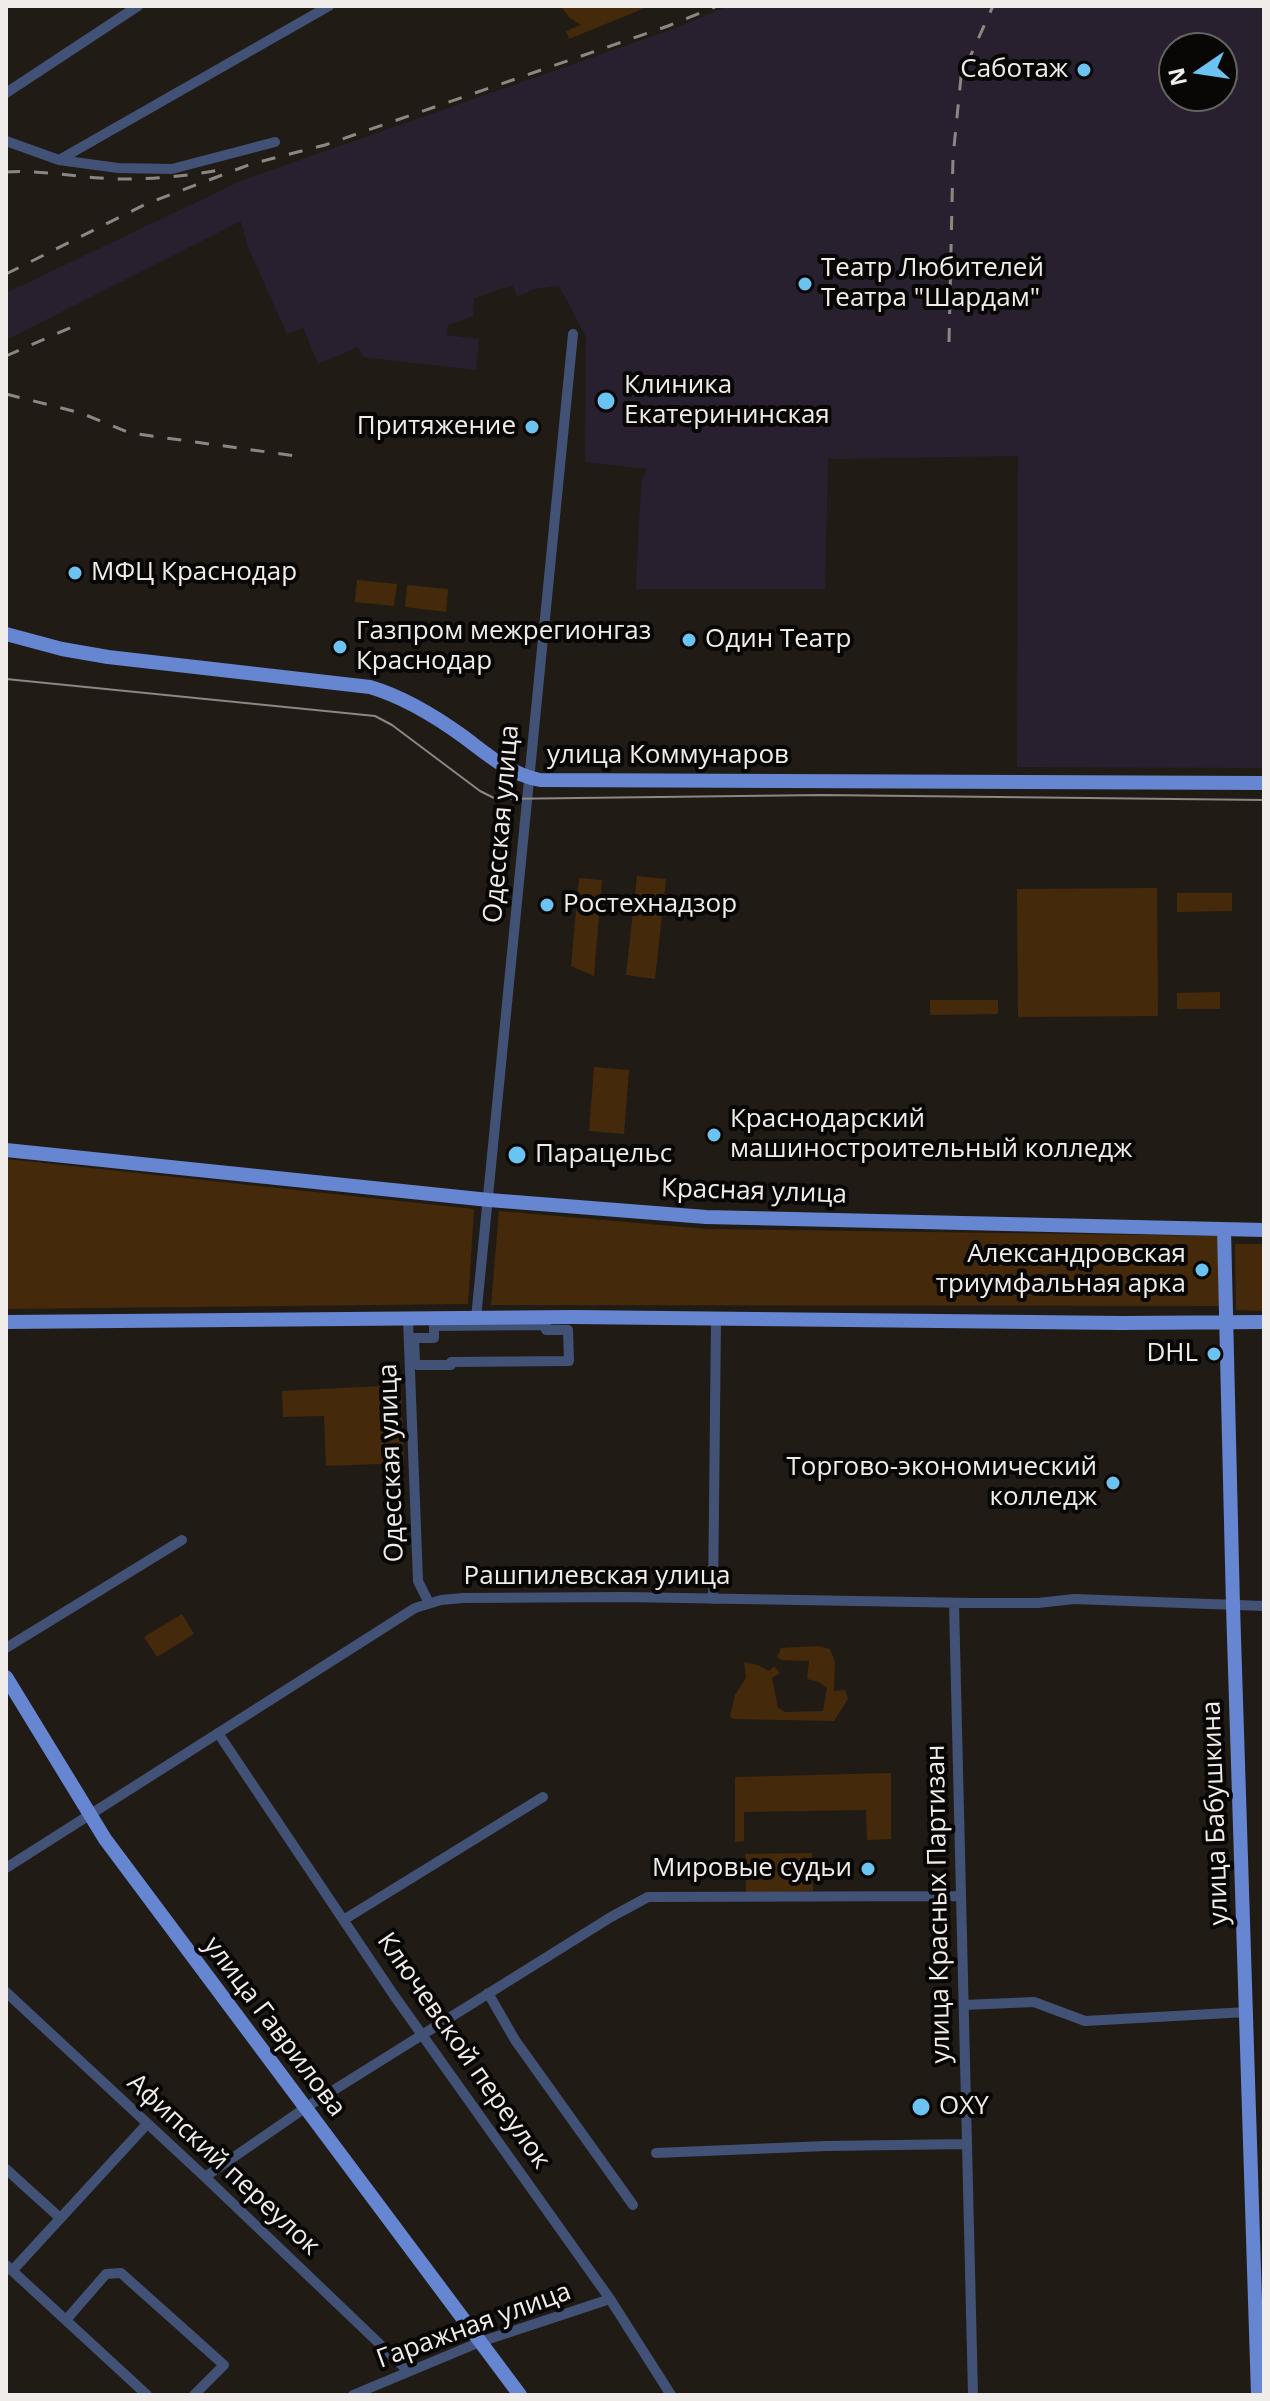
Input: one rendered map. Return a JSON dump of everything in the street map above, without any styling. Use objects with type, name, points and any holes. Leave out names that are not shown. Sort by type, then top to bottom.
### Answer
[{"type":"main road","name":"улица Коммунаров","points":[[6,634],[108,657],[370,687],[406,701],[436,718],[503,766],[529,778],[563,781],[1264,783]]},
{"type":"main road","name":"Красная улица","points":[[6,1150],[489,1200],[706,1217],[1264,1230]]},
{"type":"main road","name":"улица Бабушкина","points":[[1224,1230],[1258,2395]]},
{"type":"main road","points":[[6,1322],[574,1317],[1264,1322]]},
{"type":"main road","name":"улица Гаврилова","points":[[6,1677],[105,1839],[520,2395]]},
{"type":"street","points":[[6,93],[138,6]]},
{"type":"street","points":[[59,160],[329,6]]},
{"type":"street","points":[[6,141],[59,160],[118,168],[172,169],[275,142]]},
{"type":"street","name":"Одесская улица","points":[[476,1318],[573,334]]},
{"type":"street","name":"Одесская улица","points":[[408,1319],[418,1581],[429,1603]]},
{"type":"street","points":[[713,1599],[716,1320]]},
{"type":"street","points":[[546,1325],[546,1330],[568,1330],[569,1361],[515,1360],[418,1365],[415,1363],[414,1338],[434,1338],[434,1326],[546,1325]]},
{"type":"street","points":[[6,1648],[182,1540]]},
{"type":"street","name":"Рашпилевская улица","points":[[6,1868],[415,1608],[429,1603],[463,1598],[954,1603],[1038,1603],[1074,1599],[1264,1606]]},
{"type":"street","name":"улица Красных Партизан","points":[[954,1603],[973,2395]]},
{"type":"street","name":"Ключевской переулок","points":[[218,1733],[423,2036],[610,2299],[671,2395]]},
{"type":"street","points":[[345,1919],[543,1797]]},
{"type":"street","points":[[205,2177],[305,2108],[648,1897],[961,1896]]},
{"type":"street","name":"Афипский переулок","points":[[6,1992],[408,2371]]},
{"type":"street","points":[[488,1993],[515,2040],[633,2205]]},
{"type":"street","points":[[964,2005],[1034,2002],[1085,2021],[1247,2012]]},
{"type":"street","points":[[147,2124],[9,2268],[147,2395]]},
{"type":"street","points":[[656,2153],[967,2144]]},
{"type":"street","points":[[6,2169],[59,2217]]},
{"type":"street","points":[[66,2320],[106,2274],[121,2273],[224,2365],[194,2395]]},
{"type":"street","name":"Гаражная улица","points":[[359,2394],[480,2342],[610,2299]]},
{"type":"shaded area","points":[[560,6],[650,6],[569,39],[566,31],[581,25]]},
{"type":"shaded area","points":[[728,6],[1264,6],[1264,768],[1017,767],[1018,456],[828,459],[825,589],[636,589],[642,480],[647,469],[585,462],[586,337],[559,286],[534,289],[517,297],[513,285],[474,298],[473,316],[448,325],[446,335],[479,339],[476,370],[363,357],[358,347],[318,364],[303,327],[287,334],[248,247],[241,221],[6,340],[6,293],[243,180],[673,29]]},
{"type":"shaded area","points":[[357,580],[397,584],[394,606],[355,602]]},
{"type":"shaded area","points":[[407,585],[448,589],[446,612],[405,607]]},
{"type":"shaded area","points":[[637,876],[666,879],[655,979],[626,975]]},
{"type":"shaded area","points":[[579,878],[602,880],[594,976],[571,966]]},
{"type":"shaded area","points":[[1157,888],[1158,1016],[1018,1017],[1017,889]]},
{"type":"shaded area","points":[[1177,893],[1232,893],[1232,911],[1177,912]]},
{"type":"shaded area","points":[[1220,992],[1220,1009],[1177,1009],[1177,993]]},
{"type":"shaded area","points":[[930,1000],[998,1000],[998,1014],[930,1015]]},
{"type":"shaded area","points":[[594,1067],[629,1070],[624,1134],[589,1131]]},
{"type":"shaded area","points":[[6,1159],[474,1209],[468,1304],[6,1309]]},
{"type":"shaded area","points":[[499,1211],[707,1229],[1219,1236],[1220,1306],[491,1305]]},
{"type":"shaded area","points":[[1235,1244],[1264,1244],[1264,1311],[1236,1310]]},
{"type":"shaded area","points":[[401,1385],[404,1463],[326,1466],[324,1416],[283,1417],[282,1391]]},
{"type":"shaded area","points":[[182,1614],[194,1634],[157,1657],[144,1637]]},
{"type":"shaded area","points":[[818,1646],[830,1649],[835,1662],[834,1691],[845,1690],[848,1699],[834,1721],[733,1719],[730,1716],[735,1695],[746,1678],[744,1662],[769,1671],[774,1666],[780,1673],[772,1678],[778,1708],[785,1712],[823,1711],[827,1688],[807,1679],[809,1661],[777,1657],[781,1648]]},
{"type":"shaded area","points":[[891,1773],[891,1839],[867,1840],[866,1810],[744,1812],[744,1841],[735,1842],[735,1777]]},
{"type":"shaded area","points":[[812,1853],[813,1891],[746,1893],[745,1854]]},
{"type":"tram line","points":[[6,679],[375,716],[392,725],[480,791],[496,799],[822,795],[1264,800]]},
{"type":"railway","points":[[6,274],[146,204],[251,164],[325,145],[668,26],[717,6]]},
{"type":"railway","points":[[949,342],[953,157],[961,77],[993,6]]},
{"type":"railway","points":[[6,172],[130,179],[219,170]]},
{"type":"railway","points":[[6,356],[72,327]]},
{"type":"railway","points":[[6,394],[81,413],[130,433],[296,456]]},
{"type":"place","name":"Саботаж","points":[[1084,70]]},
{"type":"place","name":"Театр Любителей Театра \"Шардам\"","points":[[805,284]]},
{"type":"place","name":"Клиника Екатерининская","points":[[606,401]]},
{"type":"place","name":"Притяжение","points":[[532,427]]},
{"type":"place","name":"МФЦ Краснодар","points":[[75,573]]},
{"type":"place","name":"Один Театр","points":[[689,640]]},
{"type":"place","name":"Газпром межрегионгаз Краснодар","points":[[340,647]]},
{"type":"place","name":"Ростехнадзор","points":[[547,905]]},
{"type":"place","name":"Краснодарский машиностроительный колледж","points":[[714,1135]]},
{"type":"place","name":"Парацельс","points":[[517,1155]]},
{"type":"place","name":"Александровская триумфальная арка","points":[[1202,1270]]},
{"type":"place","name":"DHL","points":[[1214,1354]]},
{"type":"place","name":"Торгово-экономический колледж","points":[[1113,1483]]},
{"type":"place","name":"Мировые судьи","points":[[868,1869]]},
{"type":"place","name":"OXY","points":[[921,2107]]}]
